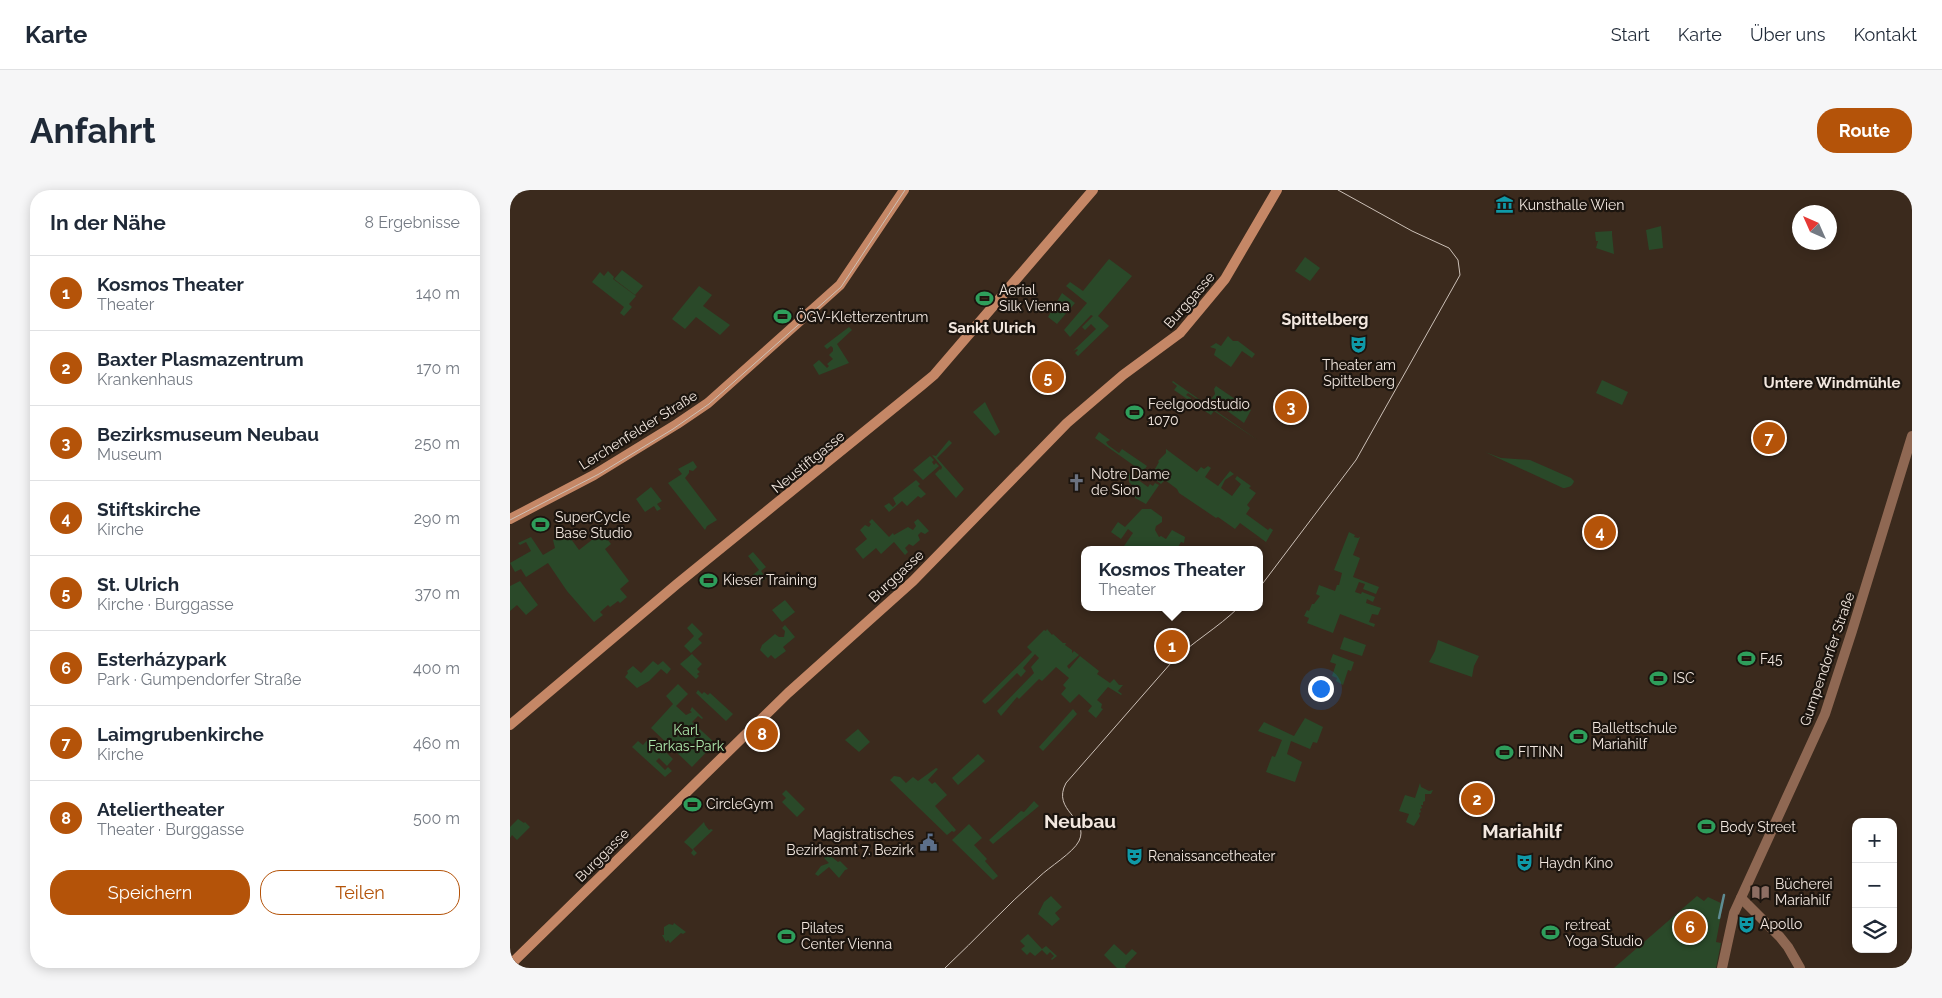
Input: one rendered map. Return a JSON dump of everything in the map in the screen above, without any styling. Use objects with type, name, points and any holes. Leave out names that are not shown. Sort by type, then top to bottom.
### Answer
[{"type":"main road","name":"Lerchenfelder Straße","points":[[510,519],[625,456],[677,424],[724,390],[840,285],[904,190]]},
{"type":"main road","name":"Neustiftgasse","points":[[510,725],[677,584],[934,375],[1093,190]]},
{"type":"main road","name":"Burggasse","points":[[510,965],[788,693],[912,581],[1067,423],[1116,381],[1180,333],[1225,279],[1277,190]]},
{"type":"street","name":"Gumpendorfer Straße","points":[[1722,968],[1732,918],[1825,714],[1912,436]]},
{"type":"street","points":[[1741,898],[1780,937],[1800,968]]},
{"type":"green space","points":[[1661,226],[1663,248],[1649,250],[1646,230]]},
{"type":"green space","points":[[1612,231],[1614,254],[1596,248],[1598,241],[1596,241],[1595,232]]},
{"type":"green space","points":[[1305,257],[1320,268],[1310,281],[1295,271]]},
{"type":"green space","points":[[1109,259],[1132,276],[1098,316],[1109,326],[1078,356],[1075,353],[1077,349],[1073,351],[1096,329],[1091,324],[1085,330],[1082,327],[1093,316],[1091,315],[1070,337],[1064,330],[1087,303],[1066,286],[1070,282],[1083,291]]},
{"type":"green space","points":[[622,270],[643,286],[635,295],[614,279]]},
{"type":"green space","points":[[608,271],[614,277],[613,279],[636,296],[629,304],[632,307],[624,316],[620,313],[624,307],[592,282],[600,272],[604,276]]},
{"type":"green space","points":[[699,286],[712,295],[703,306],[730,325],[720,335],[696,317],[685,329],[672,319]]},
{"type":"green space","points":[[1062,293],[1075,303],[1057,324],[1048,317]]},
{"type":"green space","points":[[849,327],[852,330],[837,344],[849,363],[819,375],[813,365],[819,360],[827,368],[829,366],[827,364],[833,359],[829,355],[833,348],[831,346],[827,349],[824,346]]},
{"type":"green space","points":[[1228,336],[1255,354],[1252,358],[1242,351],[1231,367],[1214,355],[1216,349],[1210,347],[1216,343],[1221,346]]},
{"type":"green space","points":[[1602,380],[1628,392],[1622,405],[1596,393]]},
{"type":"green space","points":[[1173,381],[1259,441],[1214,411],[1211,415],[1194,404],[1197,399],[1188,393],[1186,395],[1191,398],[1190,401],[1174,390],[1177,386]]},
{"type":"green space","points":[[1216,386],[1251,410],[1244,423],[1211,399],[1215,394],[1214,389]]},
{"type":"green space","points":[[985,402],[1000,432],[995,436],[973,412]]},
{"type":"green space","points":[[1099,432],[1110,440],[1106,442],[1108,445],[1119,453],[1122,449],[1147,466],[1143,472],[1095,438]]},
{"type":"green space","points":[[949,440],[952,443],[937,458],[964,489],[956,498],[935,474],[942,467],[932,455],[936,456]]},
{"type":"green space","points":[[1166,449],[1197,472],[1201,467],[1204,469],[1208,466],[1211,468],[1205,477],[1218,486],[1230,471],[1234,474],[1225,480],[1221,488],[1232,496],[1241,484],[1235,479],[1237,476],[1251,486],[1249,488],[1256,493],[1247,505],[1250,508],[1246,514],[1268,530],[1270,528],[1273,530],[1266,542],[1240,523],[1235,529],[1218,517],[1216,518],[1179,493],[1177,489],[1165,480],[1161,484],[1157,481],[1161,474],[1157,470],[1155,472],[1152,470],[1155,469],[1158,461],[1166,453]]},
{"type":"green space","points":[[1485,452],[1501,458],[1530,460],[1574,481],[1567,488],[1563,488]]},
{"type":"green space","points":[[930,456],[934,460],[932,462],[934,465],[936,463],[939,466],[923,480],[913,470]]},
{"type":"green space","points":[[693,461],[697,467],[693,471],[689,470],[685,478],[717,520],[707,526],[705,530],[668,483],[682,474],[678,469]]},
{"type":"green space","points":[[1126,471],[1148,487],[1150,484],[1153,486],[1155,483],[1159,485],[1146,504],[1135,498],[1135,488],[1129,482],[1129,477],[1123,473]]},
{"type":"green space","points":[[916,480],[920,484],[918,486],[926,494],[921,498],[918,496],[907,506],[902,501],[889,512],[884,506],[889,503],[893,507],[896,504],[893,498]]},
{"type":"green space","points":[[651,487],[662,501],[657,504],[661,509],[657,511],[654,506],[645,512],[636,499]]},
{"type":"green space","points":[[1142,509],[1151,509],[1162,517],[1162,522],[1156,526],[1155,530],[1159,537],[1161,536],[1166,539],[1172,530],[1185,537],[1184,543],[1181,542],[1179,546],[1124,546],[1133,533],[1128,529],[1121,539],[1111,532],[1118,522],[1125,527]]},
{"type":"green space","points":[[872,519],[889,537],[893,533],[894,535],[908,527],[913,530],[916,526],[914,522],[918,519],[929,531],[925,534],[921,532],[918,535],[920,540],[913,546],[909,544],[905,548],[908,552],[905,555],[894,542],[881,554],[876,548],[863,559],[855,549],[867,539],[860,530],[865,525],[869,527],[871,524],[869,522]]},
{"type":"green space","points":[[566,532],[579,550],[602,532],[611,544],[605,549],[629,581],[620,589],[627,597],[620,603],[618,601],[610,607],[608,605],[600,612],[603,615],[594,622],[567,591],[548,563],[526,577],[521,569],[515,572],[510,563],[531,551],[526,542],[520,545],[518,543],[531,537],[543,555],[555,548],[553,540]]},
{"type":"green space","points":[[1349,532],[1355,535],[1354,537],[1360,537],[1353,555],[1360,558],[1353,577],[1379,587],[1376,594],[1363,589],[1365,584],[1359,582],[1355,592],[1361,594],[1362,592],[1375,597],[1373,602],[1367,599],[1366,603],[1381,608],[1378,615],[1372,614],[1369,622],[1375,624],[1374,627],[1340,614],[1333,633],[1307,623],[1309,618],[1304,616],[1320,596],[1316,594],[1319,585],[1335,591],[1337,585],[1339,585],[1342,573],[1334,570]]},
{"type":"green space","points":[[753,552],[766,567],[761,571],[766,578],[758,585],[750,577],[759,570],[748,556]]},
{"type":"green space","points":[[520,581],[538,605],[526,615],[517,605],[510,611],[510,586]]},
{"type":"green space","points":[[785,600],[795,612],[782,622],[772,610]]},
{"type":"green space","points":[[692,623],[703,634],[698,639],[702,643],[691,653],[684,646],[694,636],[687,628]]},
{"type":"green space","points":[[785,625],[795,637],[783,647],[786,651],[775,659],[771,655],[768,658],[760,650],[762,645],[775,634],[779,637],[784,637],[785,631],[782,628]]},
{"type":"green space","points":[[1047,629],[1052,635],[1066,643],[1065,645],[1072,650],[1072,653],[1074,651],[1079,655],[1067,666],[1069,669],[1080,656],[1099,671],[1097,674],[1110,683],[1114,679],[1119,685],[1123,685],[1118,691],[1121,695],[1108,687],[1097,700],[1102,704],[1101,708],[1103,709],[1096,718],[1088,711],[1092,706],[1079,694],[1070,703],[1061,694],[1066,688],[1063,685],[1069,678],[1056,667],[1042,681],[1039,679],[1019,699],[1017,697],[1001,716],[997,711],[1034,673],[1031,667],[1039,658],[1035,654],[1023,668],[1026,671],[1021,677],[1017,673],[989,701],[985,704],[982,701],[1032,652],[1027,647]]},
{"type":"green space","points":[[1344,637],[1366,645],[1362,656],[1340,649]]},
{"type":"green space","points":[[1438,640],[1479,656],[1474,666],[1472,677],[1429,662]]},
{"type":"green space","points":[[692,654],[702,664],[697,669],[700,672],[697,674],[699,676],[696,679],[680,664]]},
{"type":"green space","points":[[1333,654],[1354,662],[1351,671],[1348,670],[1343,685],[1336,681],[1337,678],[1332,676],[1336,664],[1330,662]]},
{"type":"green space","points":[[653,661],[658,665],[663,661],[671,669],[667,674],[661,669],[649,681],[637,688],[625,677],[628,673],[627,671],[633,666],[641,673]]},
{"type":"green space","name":"Karl Farkas-Park","points":[[678,684],[688,694],[676,706],[686,715],[692,712],[690,711],[692,707],[703,718],[698,716],[692,722],[715,743],[692,767],[651,728],[673,704],[666,696]]},
{"type":"green space","points":[[698,690],[702,694],[704,692],[708,695],[710,693],[733,714],[726,721],[696,693]]},
{"type":"green space","points":[[1073,709],[1077,714],[1043,751],[1039,747]]},
{"type":"green space","points":[[1305,718],[1323,727],[1317,743],[1313,742],[1310,749],[1291,741],[1287,754],[1302,762],[1295,782],[1266,772],[1272,756],[1275,757],[1282,740],[1258,731],[1264,722],[1294,736]]},
{"type":"green space","points":[[858,729],[870,742],[859,752],[845,740]]},
{"type":"green space","points":[[650,737],[673,759],[667,766],[659,758],[656,761],[665,770],[668,767],[672,771],[665,777],[632,747],[638,741],[643,745]]},
{"type":"green space","points":[[978,754],[985,761],[958,785],[952,778]]},
{"type":"green space","points":[[936,768],[938,769],[928,780],[932,784],[935,782],[947,795],[935,806],[956,830],[947,835],[890,780],[894,776],[900,777],[906,783],[913,777],[918,781]]},
{"type":"green space","points":[[1420,783],[1421,787],[1429,791],[1433,790],[1431,794],[1425,794],[1425,801],[1421,805],[1421,812],[1419,813],[1420,816],[1414,826],[1406,822],[1409,814],[1399,811],[1405,795],[1415,798]]},
{"type":"green space","points":[[786,790],[805,809],[797,817],[782,802],[786,798],[782,794]]},
{"type":"green space","points":[[1034,801],[1039,806],[993,844],[989,840],[1021,811],[1024,812]]},
{"type":"green space","points":[[518,819],[530,827],[517,840],[512,835],[510,838],[510,827]]},
{"type":"green space","points":[[704,822],[709,830],[713,830],[693,849],[697,853],[694,856],[691,853],[693,850],[684,842]]},
{"type":"green space","points":[[969,824],[982,838],[974,845],[987,859],[985,861],[998,876],[993,880],[952,840]]},
{"type":"green space","points":[[828,854],[838,862],[840,861],[848,869],[839,878],[829,867],[818,876],[815,874],[821,866],[829,863],[824,858]]},
{"type":"green space","points":[[1051,896],[1062,907],[1055,913],[1060,919],[1052,926],[1038,914],[1044,902]]},
{"type":"green space","points":[[1697,896],[1704,901],[1708,897],[1723,904],[1716,942],[1721,943],[1716,968],[1614,968]]},
{"type":"green space","points":[[674,923],[686,932],[681,933],[670,943],[668,940],[666,942],[662,935],[664,935],[664,927]]},
{"type":"green space","points":[[1028,934],[1042,949],[1046,946],[1057,956],[1052,960],[1054,956],[1050,952],[1047,955],[1042,950],[1035,956],[1030,952],[1027,955],[1021,949],[1025,946],[1020,941]]},
{"type":"green space","points":[[1114,944],[1126,955],[1132,949],[1137,953],[1125,966],[1126,968],[1117,968],[1104,955]]},
{"type":"waterway","points":[[1719,918],[1724,895]]},
{"type":"tram line","points":[[510,520],[599,474],[673,429],[709,404],[841,287],[905,190]]},
{"type":"tram line","points":[[1263,583],[1356,460],[1460,275],[1458,260],[1449,248],[1412,231],[1338,190]]},
{"type":"tram line","points":[[945,968],[1043,873],[1076,846],[1081,833],[1080,826],[1063,801],[1066,783],[1171,663],[1234,611]]},
{"type":"place","name":"Kunsthalle Wien","points":[[1505,205]]},
{"type":"place","name":"Aerial Silk Vienna","points":[[985,298]]},
{"type":"place","name":"ÖGV-Kletterzentrum","points":[[782,317]]},
{"type":"place","name":"Theater am Spittelberg","points":[[1359,345]]},
{"type":"place","name":"St. Ulrich","points":[[1048,377]]},
{"type":"place","name":"Bezirksmuseum Neubau","points":[[1291,407]]},
{"type":"place","name":"Feelgoodstudio 1070","points":[[1134,412]]},
{"type":"place","name":"Laimgrubenkirche","points":[[1769,438]]},
{"type":"place","name":"Notre Dame de Sion","points":[[1077,482]]},
{"type":"place","name":"SuperCycle Base Studio","points":[[541,525]]},
{"type":"place","name":"Stiftskirche","points":[[1600,532]]},
{"type":"place","name":"Kieser Training","points":[[709,580]]},
{"type":"place","name":"Kosmos Theater","points":[[1172,646]]},
{"type":"place","name":"F45","points":[[1746,659]]},
{"type":"place","name":"ISC","points":[[1659,678]]},
{"type":"place","name":"Ateliertheater","points":[[762,734]]},
{"type":"place","name":"Ballettschule Mariahilf","points":[[1578,736]]},
{"type":"place","name":"FITINN","points":[[1504,752]]},
{"type":"place","name":"Baxter Plasmazentrum","points":[[1477,799]]},
{"type":"place","name":"CircleGym","points":[[692,804]]},
{"type":"place","name":"Body Street","points":[[1706,827]]},
{"type":"place","name":"Magistratisches Bezirksamt 7. Bezirk","points":[[928,842]]},
{"type":"place","name":"Renaissancetheater","points":[[1134,856]]},
{"type":"place","name":"Haydn Kino","points":[[1525,863]]},
{"type":"place","name":"Bücherei Mariahilf","points":[[1761,892]]},
{"type":"place","name":"Apollo","points":[[1746,924]]},
{"type":"place","name":"Esterházypark","points":[[1690,927]]},
{"type":"place","name":"re:treat Yoga Studio","points":[[1551,933]]},
{"type":"place","name":"Pilates Center Vienna","points":[[787,936]]},
{"type":"district","name":"Spittelberg","points":[[1325,319]]},
{"type":"district","name":"Sankt Ulrich","points":[[992,328]]},
{"type":"district","name":"Untere Windmühle","points":[[1832,383]]},
{"type":"district","name":"Neubau","points":[[1080,821]]},
{"type":"district","name":"Mariahilf","points":[[1522,831]]}]
